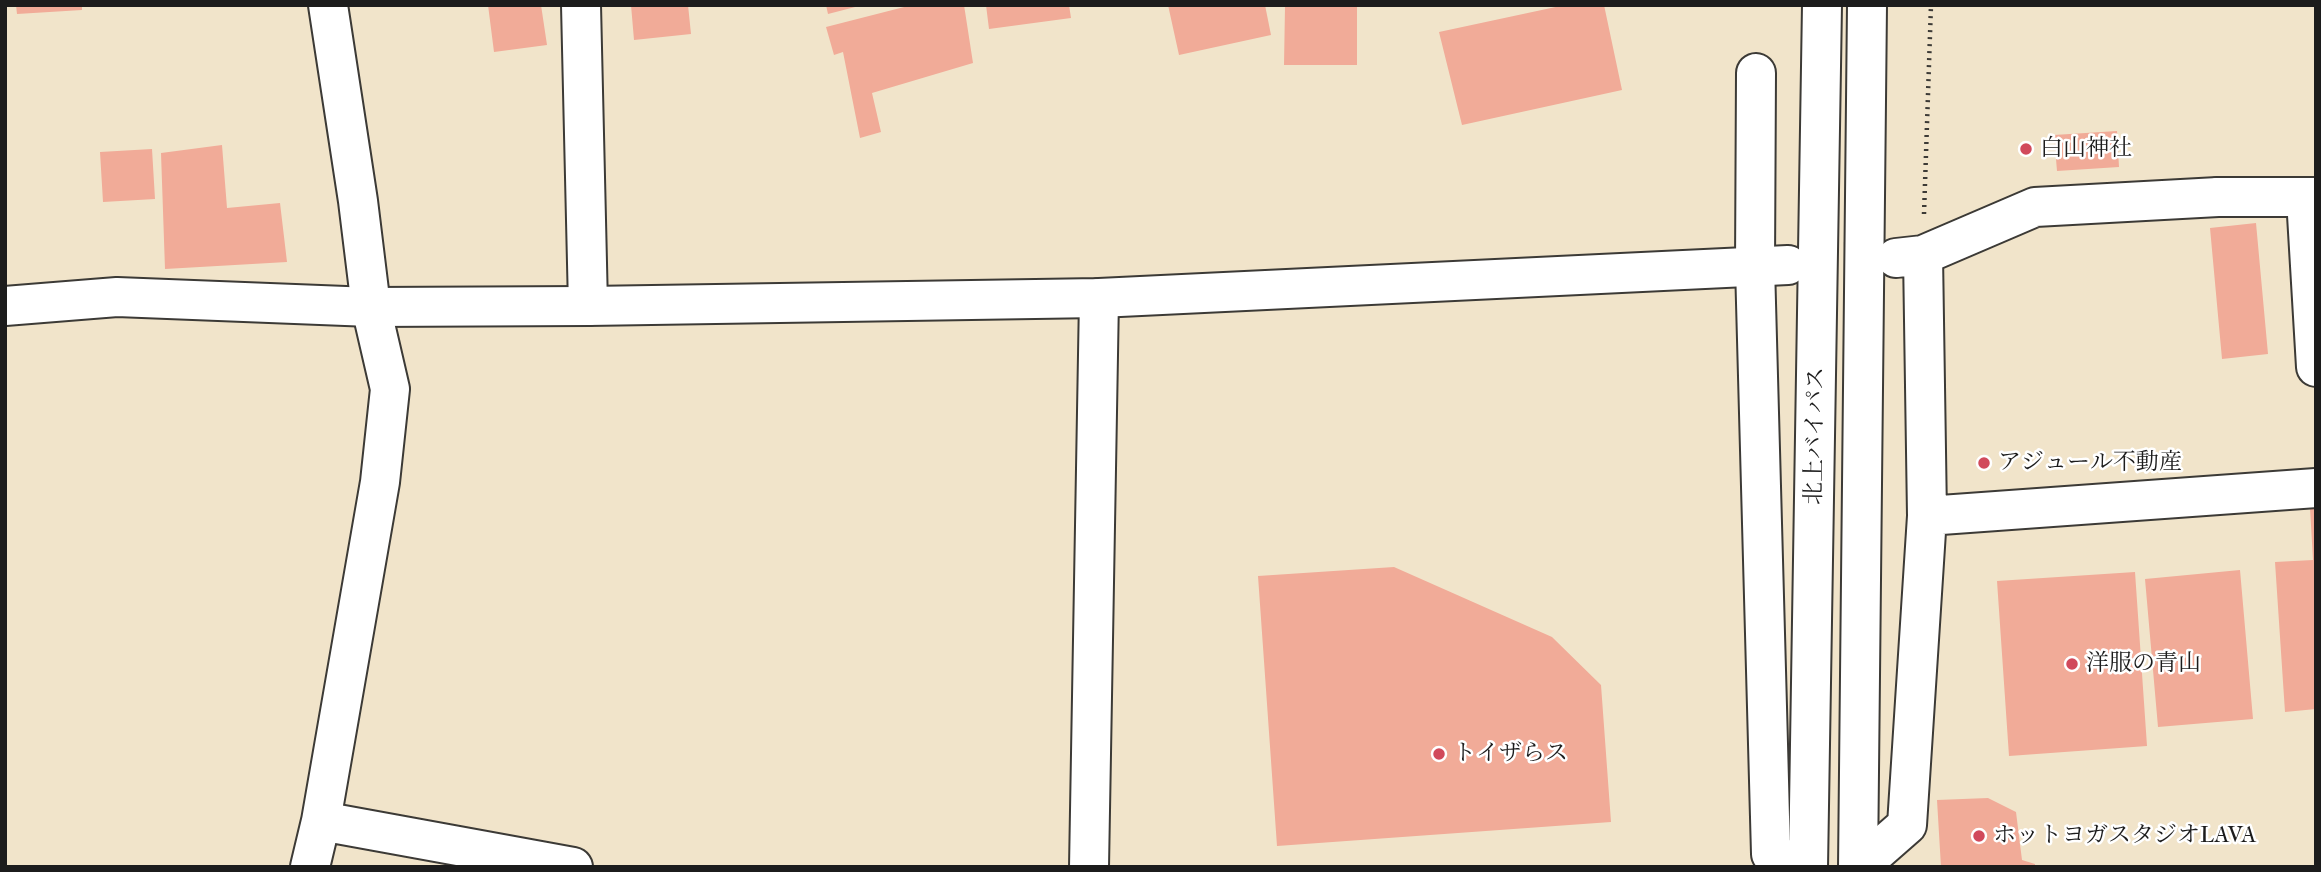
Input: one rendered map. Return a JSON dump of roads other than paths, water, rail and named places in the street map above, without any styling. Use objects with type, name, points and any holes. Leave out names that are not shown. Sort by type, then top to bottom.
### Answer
[{"type":"main road","points":[[310,867],[321,821],[380,482],[390,389],[371,307],[328,5]]},
{"type":"main road","points":[[581,5],[588,306]]},
{"type":"main road","name":"北上バイパス","points":[[1808,866],[1822,5]]},
{"type":"main road","name":"北上バイパス","points":[[1859,867],[1867,5]]},
{"type":"main road","points":[[1756,73],[1772,266],[1771,855],[1808,866]]},
{"type":"main road","points":[[1859,867],[1908,825],[1927,516],[1910,256],[2035,207],[2218,197],[2311,197],[2316,367]]},
{"type":"main road","points":[[5,306],[117,297],[371,307],[1099,298],[1772,266]]},
{"type":"main road","points":[[1089,867],[1099,298]]},
{"type":"main road","points":[[1927,516],[2316,488]]},
{"type":"main road","points":[[321,821],[573,867]]},
{"type":"tunnel","points":[[1788,265],[1896,258]]},
{"type":"place","name":"白山神社","points":[[2026,149]]},
{"type":"place","name":"アジュール不動産","points":[[1984,463]]},
{"type":"place","name":"洋服の青山","points":[[2072,664]]},
{"type":"place","name":"トイザらス","points":[[1439,754]]},
{"type":"place","name":"ホットヨガスタジオLAVA","points":[[1979,836]]}]
